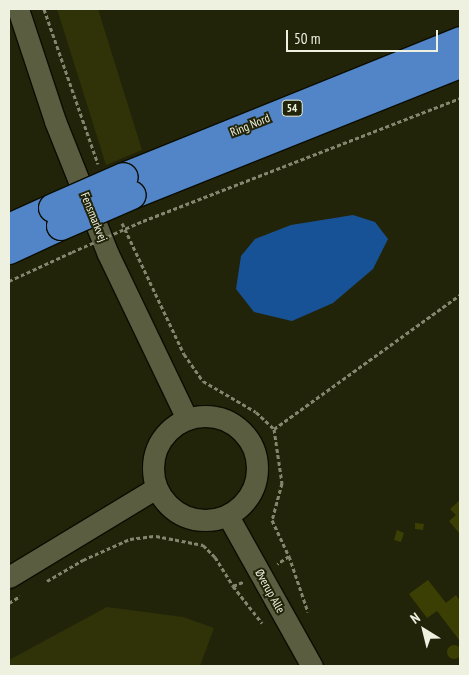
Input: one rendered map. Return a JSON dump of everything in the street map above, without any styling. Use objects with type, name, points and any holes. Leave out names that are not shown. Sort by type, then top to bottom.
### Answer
[{"type":"highway","name":"Ring Nord","points":[[128,186],[460,41]]},
{"type":"highway","name":"54","points":[[9,228],[57,217],[128,186],[460,64]]},
{"type":"highway","name":"54","points":[[9,250],[57,217]]},
{"type":"street","name":"Fensmarkvej","points":[[18,9],[55,121],[108,254],[187,419]]},
{"type":"street","points":[[204,415],[222,418],[238,426],[249,440],[256,456],[258,473],[253,491],[243,505],[228,516],[212,521],[194,520],[178,514],[165,503],[156,488],[152,471],[161,440],[172,427],[187,419],[204,415]]},
{"type":"street","points":[[9,577],[156,488]]},
{"type":"street","name":"Øverup Alle","points":[[228,516],[312,666]]},
{"type":"path","points":[[9,281],[143,221],[460,98]]},
{"type":"path","points":[[274,429],[460,296]]},
{"type":"path","points":[[289,556],[309,615]]},
{"type":"path","points":[[234,586],[264,625]]},
{"type":"shaded area","points":[[57,9],[98,9],[142,150],[106,165]]},
{"type":"shaded area","points":[[107,607],[183,617],[214,628],[200,666],[9,666],[9,660]]},
{"type":"water","points":[[353,215],[375,222],[388,239],[373,269],[333,303],[292,321],[254,312],[236,289],[241,256],[255,239],[291,225]]},
{"type":"building","points":[[460,500],[460,534],[449,521],[456,515],[450,509]]},
{"type":"building","points":[[415,523],[424,524],[423,530],[415,529]]},
{"type":"building","points":[[397,530],[404,533],[401,542],[394,540]]},
{"type":"building","points":[[428,580],[446,603],[456,595],[460,601],[460,641],[437,611],[427,618],[409,594]]},
{"type":"building","points":[[454,645],[459,647],[461,652],[459,657],[454,659],[449,657],[447,652],[449,647]]}]
